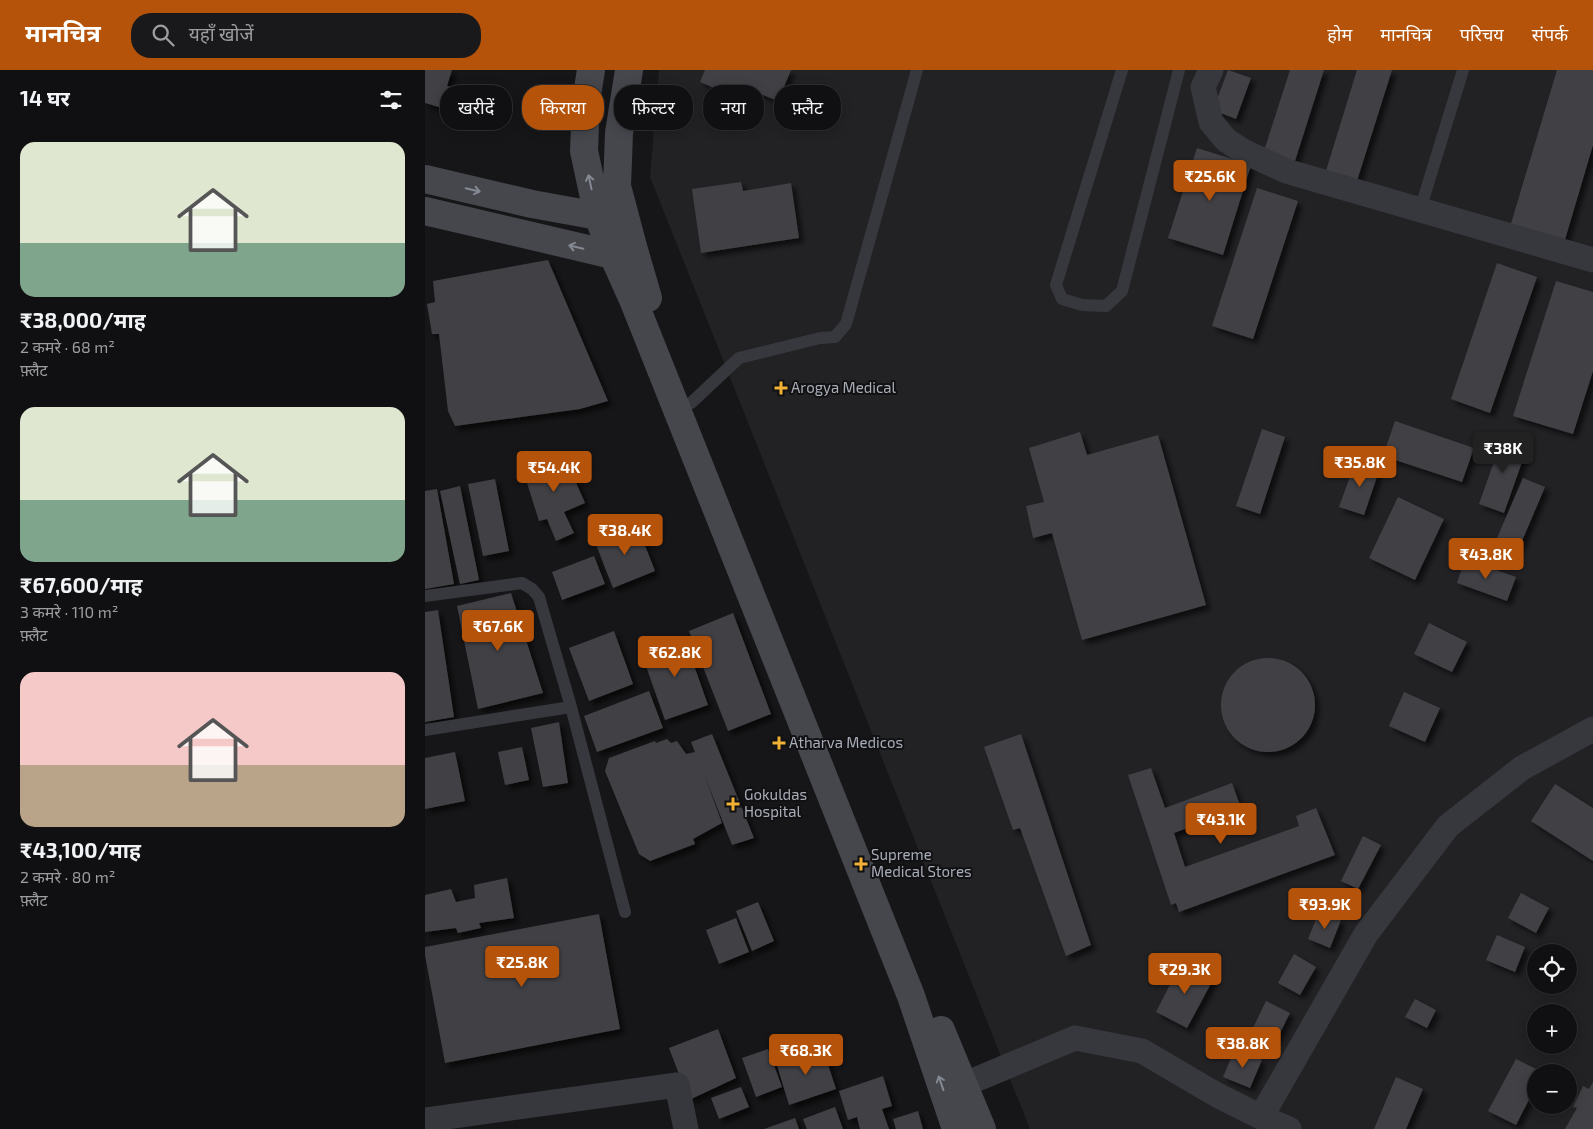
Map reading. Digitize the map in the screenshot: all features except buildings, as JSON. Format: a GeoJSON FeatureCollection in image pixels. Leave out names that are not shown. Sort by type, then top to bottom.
{"type":"FeatureCollection","features":[{"type":"Feature","properties":{"kind":"main road"},"geometry":{"type":"LineString","coordinates":[[591,70],[586,101],[584,151],[598,216],[645,288],[982,1129]]}},
{"type":"Feature","properties":{"kind":"main road"},"geometry":{"type":"LineString","coordinates":[[629,70],[619,133],[617,186],[623,253],[634,302],[907,986],[956,1129]]}},
{"type":"Feature","properties":{"kind":"main road"},"geometry":{"type":"LineString","coordinates":[[425,180],[532,204],[598,216]]}},
{"type":"Feature","properties":{"kind":"main road"},"geometry":{"type":"LineString","coordinates":[[425,211],[623,253]]}},
{"type":"Feature","properties":{"kind":"street"},"geometry":{"type":"LineString","coordinates":[[1211,70],[1203,88],[1211,122],[1226,140],[1234,145],[1287,171],[1593,260]]}},
{"type":"Feature","properties":{"kind":"street"},"geometry":{"type":"LineString","coordinates":[[1261,1117],[1366,934],[1448,826],[1522,768],[1593,729]]}},
{"type":"Feature","properties":{"kind":"street"},"geometry":{"type":"LineString","coordinates":[[963,1085],[1075,1038],[1142,1050],[1217,1095],[1289,1129]]}},
{"type":"Feature","properties":{"kind":"street"},"geometry":{"type":"LineString","coordinates":[[425,1120],[677,1085],[686,1129]]}},
{"type":"Feature","properties":{"kind":"lane"},"geometry":{"type":"LineString","coordinates":[[691,403],[739,358],[820,338],[835,337],[846,324],[917,70]]}},
{"type":"Feature","properties":{"kind":"lane"},"geometry":{"type":"LineString","coordinates":[[1122,70],[1056,285],[1062,299],[1082,306],[1106,306],[1122,291],[1179,70]]}},
{"type":"Feature","properties":{"kind":"lane"},"geometry":{"type":"LineString","coordinates":[[1420,210],[1463,70]]}},
{"type":"Feature","properties":{"kind":"lane"},"geometry":{"type":"LineString","coordinates":[[425,596],[521,583],[532,589],[539,597],[571,707],[625,912]]}},
{"type":"Feature","properties":{"kind":"lane"},"geometry":{"type":"LineString","coordinates":[[425,730],[571,707]]}},
{"type":"Feature","properties":{"kind":"shaded area"},"geometry":{"type":"Polygon","coordinates":[[[659,70],[1593,70],[1593,1129],[1030,1129],[650,177],[654,130],[693,130],[693,85],[658,85],[659,70]]]}},
{"type":"Feature","properties":{"kind":"place","name":"Arogya Medical"},"geometry":{"type":"Point","coordinates":[781,388]}},
{"type":"Feature","properties":{"kind":"place","name":"Atharva Medicos"},"geometry":{"type":"Point","coordinates":[779,743]}},
{"type":"Feature","properties":{"kind":"place","name":"Gokuldas Hospital"},"geometry":{"type":"Point","coordinates":[733,804]}},
{"type":"Feature","properties":{"kind":"place","name":"Supreme Medical Stores"},"geometry":{"type":"Point","coordinates":[861,864]}}]}
